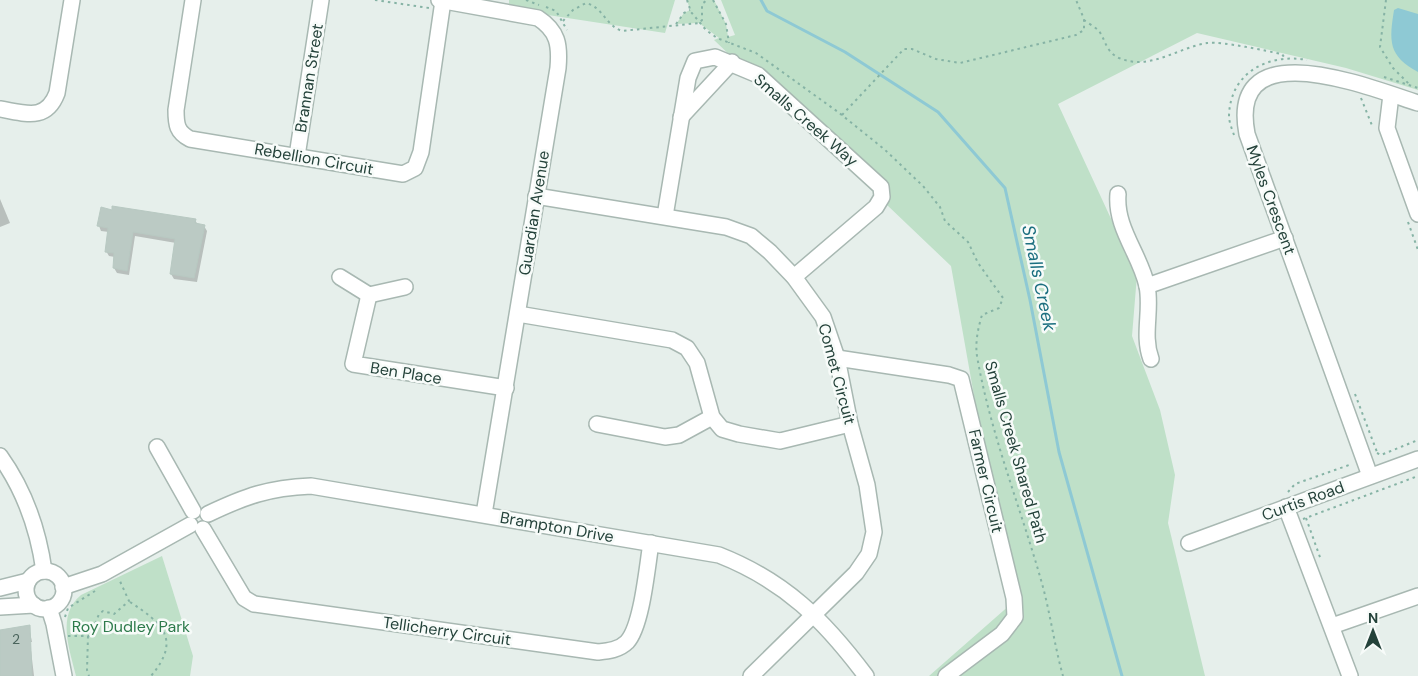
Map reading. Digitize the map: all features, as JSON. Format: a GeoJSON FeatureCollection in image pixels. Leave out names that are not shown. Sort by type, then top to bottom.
{"type":"FeatureCollection","features":[{"type":"Feature","properties":{"kind":"street"},"geometry":{"type":"LineString","coordinates":[[0,109],[35,114],[46,112],[54,104],[72,0]]}},
{"type":"Feature","properties":{"kind":"street","name":"Rebellion Circuit"},"geometry":{"type":"LineString","coordinates":[[193,0],[176,110],[176,125],[180,134],[190,139],[404,174],[415,168],[421,152],[441,4]]}},
{"type":"Feature","properties":{"kind":"street","name":"Brannan Street"},"geometry":{"type":"LineString","coordinates":[[297,156],[321,0]]}},
{"type":"Feature","properties":{"kind":"street"},"geometry":{"type":"LineString","coordinates":[[441,4],[493,4],[538,18],[548,24],[554,32]]}},
{"type":"Feature","properties":{"kind":"street","name":"Guardian Avenue"},"geometry":{"type":"LineString","coordinates":[[484,514],[558,68],[559,42],[554,32]]}},
{"type":"Feature","properties":{"kind":"street","name":"Smalls Creek Way"},"geometry":{"type":"LineString","coordinates":[[666,216],[688,78],[695,61],[715,57],[732,62],[758,75],[881,187],[882,197],[876,207],[794,277]]}},
{"type":"Feature","properties":{"kind":"street"},"geometry":{"type":"LineString","coordinates":[[681,117],[732,62]]}},
{"type":"Feature","properties":{"kind":"street","name":"Myles Crescent"},"geometry":{"type":"LineString","coordinates":[[1370,476],[1247,134],[1245,106],[1253,88],[1268,76],[1289,71],[1334,79],[1390,95],[1411,96]]}},
{"type":"Feature","properties":{"kind":"street"},"geometry":{"type":"LineString","coordinates":[[1390,95],[1386,128],[1418,214]]}},
{"type":"Feature","properties":{"kind":"street"},"geometry":{"type":"LineString","coordinates":[[1118,194],[1117,210],[1146,286],[1147,340],[1151,359]]}},
{"type":"Feature","properties":{"kind":"street","name":"Comet Circuit"},"geometry":{"type":"LineString","coordinates":[[536,196],[726,227],[750,236],[770,252],[794,277],[823,317],[837,358],[850,424],[867,485],[874,532],[869,554],[856,573],[750,676]]}},
{"type":"Feature","properties":{"kind":"street"},"geometry":{"type":"LineString","coordinates":[[1146,286],[1285,238]]}},
{"type":"Feature","properties":{"kind":"street"},"geometry":{"type":"LineString","coordinates":[[340,277],[369,295],[405,287]]}},
{"type":"Feature","properties":{"kind":"street","name":"Ben Place"},"geometry":{"type":"LineString","coordinates":[[369,295],[353,364],[506,388]]}},
{"type":"Feature","properties":{"kind":"street"},"geometry":{"type":"LineString","coordinates":[[518,314],[672,340],[687,348],[697,363],[712,417],[722,429],[780,441],[850,424]]}},
{"type":"Feature","properties":{"kind":"street","name":"Farmer Circuit"},"geometry":{"type":"LineString","coordinates":[[837,358],[949,375],[961,379],[1014,598],[1015,617],[1002,634],[946,676]]}},
{"type":"Feature","properties":{"kind":"street"},"geometry":{"type":"LineString","coordinates":[[597,424],[665,437],[680,435],[712,417]]}},
{"type":"Feature","properties":{"kind":"street","name":"Tellicherry Circuit"},"geometry":{"type":"LineString","coordinates":[[157,448],[244,598],[254,604],[598,652],[616,649],[627,642],[636,628],[651,543]]}},
{"type":"Feature","properties":{"kind":"street"},"geometry":{"type":"LineString","coordinates":[[0,456],[16,478],[28,504],[41,551],[44,571]]}},
{"type":"Feature","properties":{"kind":"street","name":"Curtis Road"},"geometry":{"type":"LineString","coordinates":[[1189,543],[1418,459]]}},
{"type":"Feature","properties":{"kind":"street","name":"Brampton Drive"},"geometry":{"type":"LineString","coordinates":[[63,587],[102,574],[246,496],[278,488],[311,486],[719,554],[740,563],[791,595],[814,614],[837,637],[866,676]]}},
{"type":"Feature","properties":{"kind":"street"},"geometry":{"type":"LineString","coordinates":[[1286,507],[1350,676]]}},
{"type":"Feature","properties":{"kind":"street"},"geometry":{"type":"LineString","coordinates":[[0,588],[28,581],[35,574],[44,571],[54,574],[63,587],[58,603],[45,610],[0,607]]}},
{"type":"Feature","properties":{"kind":"street"},"geometry":{"type":"LineString","coordinates":[[28,581],[26,592],[45,610],[64,676]]}},
{"type":"Feature","properties":{"kind":"street"},"geometry":{"type":"LineString","coordinates":[[1332,626],[1418,596]]}},
{"type":"Feature","properties":{"kind":"path"},"geometry":{"type":"LineString","coordinates":[[375,0],[441,4]]}},
{"type":"Feature","properties":{"kind":"path","name":"Smalls Creek Shared Path"},"geometry":{"type":"LineString","coordinates":[[687,0],[690,10],[706,30],[729,43],[756,53],[842,115],[884,149],[923,186],[940,207],[945,221],[968,242],[978,263],[1002,298],[999,308],[982,315],[978,327],[977,355],[995,429],[1042,582],[1054,644],[1063,676]]}},
{"type":"Feature","properties":{"kind":"path"},"geometry":{"type":"LineString","coordinates":[[554,32],[573,10],[586,2],[595,5],[613,28],[622,31],[658,29],[676,24],[699,23],[702,20],[702,4],[707,0]]}},
{"type":"Feature","properties":{"kind":"path"},"geometry":{"type":"LineString","coordinates":[[713,0],[726,24],[729,43]]}},
{"type":"Feature","properties":{"kind":"path"},"geometry":{"type":"LineString","coordinates":[[842,115],[904,49],[912,49],[936,59],[960,63],[1076,35],[1084,30],[1084,20],[1076,0]]}},
{"type":"Feature","properties":{"kind":"path"},"geometry":{"type":"LineString","coordinates":[[1386,0],[1380,47],[1411,96]]}},
{"type":"Feature","properties":{"kind":"path"},"geometry":{"type":"LineString","coordinates":[[676,24],[684,13],[690,10]]}},
{"type":"Feature","properties":{"kind":"path"},"geometry":{"type":"LineString","coordinates":[[1084,20],[1098,31],[1107,49],[1118,58],[1134,62],[1150,62],[1209,43],[1274,52],[1282,54],[1284,58]]}},
{"type":"Feature","properties":{"kind":"path"},"geometry":{"type":"LineString","coordinates":[[1234,139],[1229,116],[1233,97],[1242,79],[1252,69],[1267,61],[1284,58],[1310,60]]}},
{"type":"Feature","properties":{"kind":"path"},"geometry":{"type":"LineString","coordinates":[[1376,75],[1411,96]]}},
{"type":"Feature","properties":{"kind":"path"},"geometry":{"type":"LineString","coordinates":[[1411,96],[1418,88]]}},
{"type":"Feature","properties":{"kind":"path"},"geometry":{"type":"LineString","coordinates":[[1359,94],[1365,97]]}},
{"type":"Feature","properties":{"kind":"path"},"geometry":{"type":"LineString","coordinates":[[1353,387],[1377,452]]}},
{"type":"Feature","properties":{"kind":"path"},"geometry":{"type":"LineString","coordinates":[[1350,456],[1352,464],[1370,476]]}},
{"type":"Feature","properties":{"kind":"path"},"geometry":{"type":"LineString","coordinates":[[1293,523],[1418,476]]}},
{"type":"Feature","properties":{"kind":"path"},"geometry":{"type":"LineString","coordinates":[[118,578],[129,601],[153,616],[164,631],[167,640],[165,654],[151,676]]}},
{"type":"Feature","properties":{"kind":"path"},"geometry":{"type":"LineString","coordinates":[[45,610],[65,617],[68,608],[101,588]]}},
{"type":"Feature","properties":{"kind":"path"},"geometry":{"type":"LineString","coordinates":[[68,636],[88,636],[98,628],[95,624],[99,614],[103,611],[114,614],[129,601]]}},
{"type":"Feature","properties":{"kind":"path"},"geometry":{"type":"LineString","coordinates":[[88,636],[87,670],[90,676]]}},
{"type":"Feature","properties":{"kind":"green space"},"geometry":{"type":"Polygon","coordinates":[[[509,0],[675,0],[665,33],[509,9],[509,0]]]}},
{"type":"Feature","properties":{"kind":"green space"},"geometry":{"type":"Polygon","coordinates":[[[687,0],[714,0],[726,24],[728,37],[735,35],[721,0],[1418,0],[1418,90],[1346,68],[1197,33],[1058,104],[1137,275],[1132,336],[1160,410],[1175,475],[1168,523],[1205,676],[929,676],[1011,604],[951,266],[714,40],[719,38],[699,23],[676,24],[684,13],[690,10],[687,0]]]}},
{"type":"Feature","properties":{"kind":"green space","name":"Roy Dudley Park"},"geometry":{"type":"Polygon","coordinates":[[[162,556],[193,656],[190,676],[76,676],[67,633],[69,612],[73,603],[81,595],[162,556]]]}},
{"type":"Feature","properties":{"kind":"water"},"geometry":{"type":"Polygon","coordinates":[[[1398,8],[1418,14],[1418,72],[1401,60],[1393,47],[1391,39],[1392,21],[1394,10],[1398,8]]]}},
{"type":"Feature","properties":{"kind":"building"},"geometry":{"type":"Polygon","coordinates":[[[112,206],[196,219],[195,223],[205,225],[194,278],[170,274],[175,239],[133,232],[127,271],[113,268],[114,253],[105,252],[108,228],[97,226],[101,207],[112,210],[112,206]]]}},
{"type":"Feature","properties":{"kind":"building"},"geometry":{"type":"Polygon","coordinates":[[[30,625],[32,676],[0,676],[0,630],[30,625]]]}},
{"type":"Feature","properties":{"kind":"waterway","name":"Smalls Creek"},"geometry":{"type":"LineString","coordinates":[[761,0],[767,11],[845,52],[938,112],[1005,188],[1030,300],[1059,452],[1122,676]]}}]}
